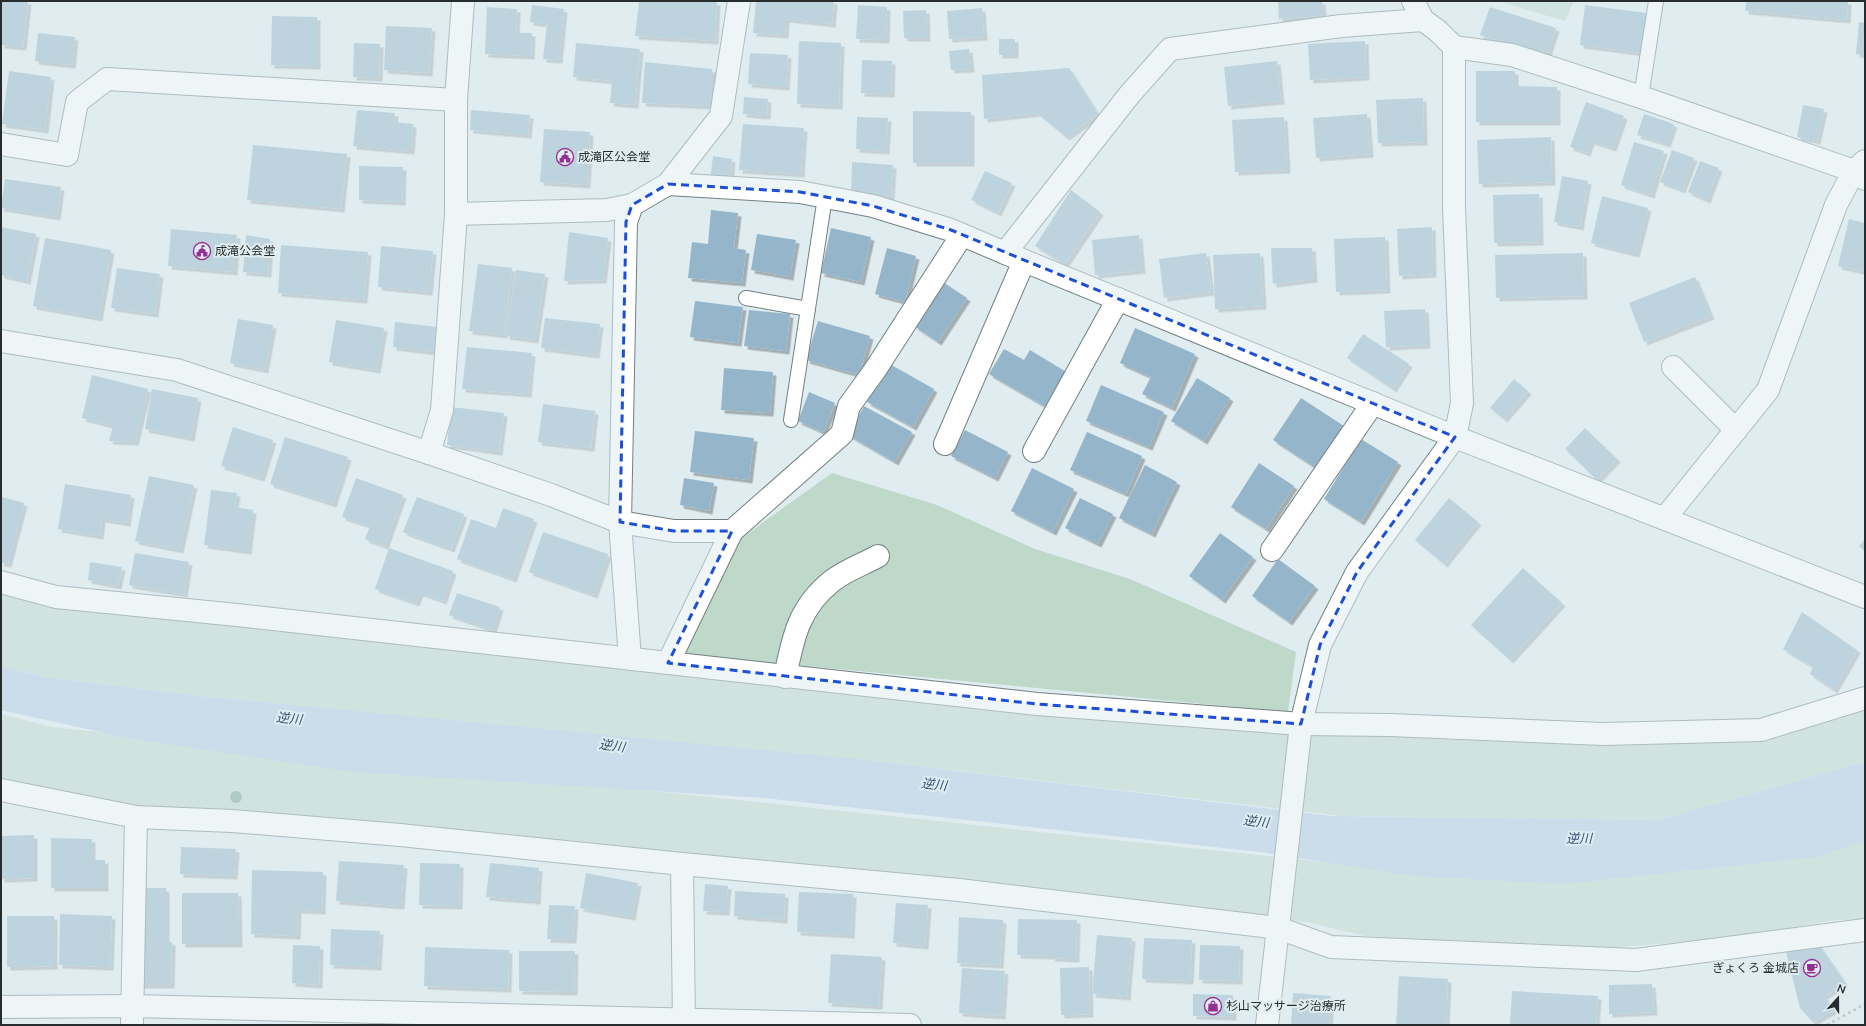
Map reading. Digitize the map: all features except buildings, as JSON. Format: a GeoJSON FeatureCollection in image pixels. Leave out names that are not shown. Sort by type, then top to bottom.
{"type":"FeatureCollection","features":[{"type":"Feature","properties":{"kind":"street"},"geometry":{"type":"LineString","coordinates":[[429,453],[442,410],[456,214],[456,100],[463,1]]}},
{"type":"Feature","properties":{"kind":"street"},"geometry":{"type":"LineString","coordinates":[[456,214],[608,210],[632,204],[668,184],[721,116],[739,1]]}},
{"type":"Feature","properties":{"kind":"street"},"geometry":{"type":"LineString","coordinates":[[1413,1],[1423,20],[1438,31],[1454,47],[1512,56],[1861,170],[1836,205],[1768,390],[1664,518]]}},
{"type":"Feature","properties":{"kind":"street"},"geometry":{"type":"LineString","coordinates":[[945,444],[1015,257],[1130,94],[1170,49],[1341,26],[1423,20]]}},
{"type":"Feature","properties":{"kind":"street"},"geometry":{"type":"LineString","coordinates":[[1267,1025],[1301,724],[1320,645],[1357,572],[1456,437],[1462,403],[1454,208],[1454,47]]}},
{"type":"Feature","properties":{"kind":"street"},"geometry":{"type":"LineString","coordinates":[[1,144],[67,155],[76,102],[107,79],[456,100]]}},
{"type":"Feature","properties":{"kind":"street"},"geometry":{"type":"LineString","coordinates":[[668,184],[800,192],[872,206],[962,235],[1456,437],[1865,597]]}},
{"type":"Feature","properties":{"kind":"street"},"geometry":{"type":"LineString","coordinates":[[630,659],[620,522],[626,222],[632,204]]}},
{"type":"Feature","properties":{"kind":"street"},"geometry":{"type":"LineString","coordinates":[[668,664],[732,531],[842,434],[850,406],[962,235]]}},
{"type":"Feature","properties":{"kind":"street"},"geometry":{"type":"LineString","coordinates":[[1034,451],[1118,299]]}},
{"type":"Feature","properties":{"kind":"street"},"geometry":{"type":"LineString","coordinates":[[1,341],[177,370],[429,453],[551,495],[620,522],[674,531],[732,531]]}},
{"type":"Feature","properties":{"kind":"street"},"geometry":{"type":"LineString","coordinates":[[1673,366],[1736,430]]}},
{"type":"Feature","properties":{"kind":"street"},"geometry":{"type":"LineString","coordinates":[[1272,550],[1373,403]]}},
{"type":"Feature","properties":{"kind":"street"},"geometry":{"type":"LineString","coordinates":[[785,677],[793,638],[809,603],[833,580],[878,556]]}},
{"type":"Feature","properties":{"kind":"street"},"geometry":{"type":"LineString","coordinates":[[1,582],[56,597],[785,677],[1037,704],[1301,724],[1390,725],[1603,734],[1761,730],[1865,698]]}},
{"type":"Feature","properties":{"kind":"street"},"geometry":{"type":"LineString","coordinates":[[1,790],[136,817],[232,821],[400,835],[682,864],[959,890],[1278,928],[1331,947],[1636,960],[1865,930]]}},
{"type":"Feature","properties":{"kind":"street"},"geometry":{"type":"LineString","coordinates":[[132,1015],[136,817]]}},
{"type":"Feature","properties":{"kind":"street"},"geometry":{"type":"LineString","coordinates":[[682,864],[684,1023]]}},
{"type":"Feature","properties":{"kind":"street"},"geometry":{"type":"LineString","coordinates":[[1,1007],[132,1015],[910,1025]]}},
{"type":"Feature","properties":{"kind":"lane"},"geometry":{"type":"LineString","coordinates":[[1641,97],[1656,1]]}},
{"type":"Feature","properties":{"kind":"lane"},"geometry":{"type":"LineString","coordinates":[[791,420],[826,197]]}},
{"type":"Feature","properties":{"kind":"lane"},"geometry":{"type":"LineString","coordinates":[[746,298],[808,309]]}},
{"type":"Feature","properties":{"kind":"path"},"geometry":{"type":"LineString","coordinates":[[1827,1025],[1865,1004]]}},
{"type":"Feature","properties":{"kind":"highlighted area"},"geometry":{"type":"Polygon","coordinates":[[[668,184],[800,192],[873,206],[951,230],[1455,437],[1357,572],[1320,645],[1301,724],[1037,704],[668,663],[732,531],[674,531],[620,522],[626,222],[632,205],[668,184]]]}},
{"type":"Feature","properties":{"kind":"green space"},"geometry":{"type":"Polygon","coordinates":[[[1497,1],[1574,1],[1565,21],[1497,1]]]}},
{"type":"Feature","properties":{"kind":"green space"},"geometry":{"type":"Polygon","coordinates":[[[832,473],[937,505],[1035,549],[1130,579],[1296,652],[1288,712],[681,654],[737,541],[832,473]]]}},
{"type":"Feature","properties":{"kind":"green space"},"geometry":{"type":"Polygon","coordinates":[[[1,583],[1096,709],[1749,730],[1865,696],[1865,762],[1658,820],[1342,816],[950,770],[200,696],[44,677],[1,666],[1,583]]]}},
{"type":"Feature","properties":{"kind":"green space"},"geometry":{"type":"Polygon","coordinates":[[[1,714],[52,727],[1323,862],[1865,833],[1865,919],[1836,920],[1728,938],[1596,949],[1365,936],[1307,922],[456,838],[163,813],[1,782],[1,714]]]}},
{"type":"Feature","properties":{"kind":"water","name":"逆川"},"geometry":{"type":"Polygon","coordinates":[[[1,666],[44,677],[200,696],[856,759],[1331,816],[1658,820],[1865,762],[1865,841],[1815,857],[1563,884],[1413,876],[1261,852],[764,798],[352,772],[128,738],[1,710],[1,666]]]}},
{"type":"Feature","properties":{"kind":"place","name":"成滝区公会堂"},"geometry":{"type":"Point","coordinates":[565,157]}},
{"type":"Feature","properties":{"kind":"place","name":"成滝公会堂"},"geometry":{"type":"Point","coordinates":[202,251]}},
{"type":"Feature","properties":{"kind":"place","name":"ぎょくろ 金城店"},"geometry":{"type":"Point","coordinates":[1812,968]}},
{"type":"Feature","properties":{"kind":"place","name":"杉山マッサージ治療所"},"geometry":{"type":"Point","coordinates":[1213,1006]}}]}
